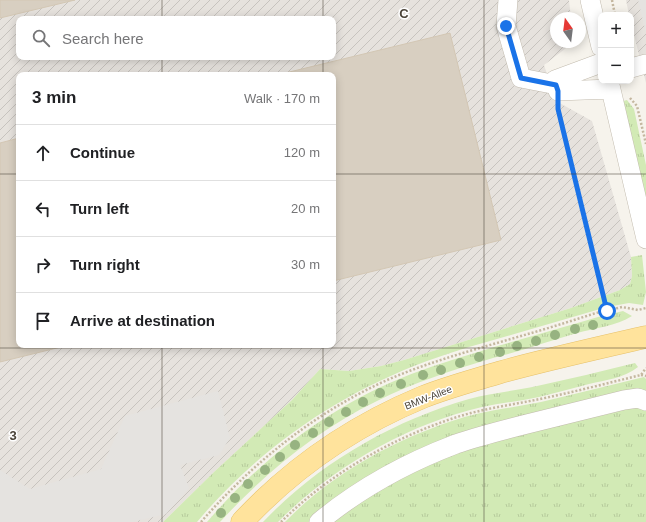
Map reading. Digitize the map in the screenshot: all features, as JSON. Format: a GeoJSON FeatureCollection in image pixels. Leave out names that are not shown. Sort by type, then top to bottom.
{"type":"FeatureCollection","features":[{"type":"Feature","properties":{"kind":"main road","name":"BMW-Allee"},"geometry":{"type":"LineString","coordinates":[[242,522],[260,502],[294,471],[368,423],[424,397],[477,379],[521,367],[646,337]]}},
{"type":"Feature","properties":{"kind":"street"},"geometry":{"type":"LineString","coordinates":[[508,0],[506,26],[521,78],[557,88],[616,88],[646,239]]}},
{"type":"Feature","properties":{"kind":"street"},"geometry":{"type":"LineString","coordinates":[[590,0],[598,34]]}},
{"type":"Feature","properties":{"kind":"street"},"geometry":{"type":"LineString","coordinates":[[557,88],[555,80],[598,64]]}},
{"type":"Feature","properties":{"kind":"street"},"geometry":{"type":"LineString","coordinates":[[634,67],[646,64]]}},
{"type":"Feature","properties":{"kind":"street"},"geometry":{"type":"LineString","coordinates":[[319,522],[334,509],[398,469],[458,444],[491,433],[624,400],[638,398],[646,401]]}},
{"type":"Feature","properties":{"kind":"path"},"geometry":{"type":"LineString","coordinates":[[612,0],[614,12]]}},
{"type":"Feature","properties":{"kind":"path"},"geometry":{"type":"LineString","coordinates":[[557,88],[558,109],[607,311]]}},
{"type":"Feature","properties":{"kind":"path"},"geometry":{"type":"LineString","coordinates":[[616,88],[637,106],[646,144]]}},
{"type":"Feature","properties":{"kind":"path"},"geometry":{"type":"LineString","coordinates":[[641,375],[646,376]]}},
{"type":"Feature","properties":{"kind":"shaded area"},"geometry":{"type":"Polygon","coordinates":[[[0,0],[569,0],[570,12],[550,12],[550,48],[566,48],[544,65],[556,101],[592,121],[631,257],[632,276],[630,284],[620,290],[571,308],[404,360],[381,366],[349,371],[320,369],[292,400],[215,471],[163,522],[0,522],[0,0]]]}},
{"type":"Feature","properties":{"kind":"shaded area"},"geometry":{"type":"Polygon","coordinates":[[[626,0],[646,0],[646,83],[634,35],[634,12],[628,12],[626,0]]]}},
{"type":"Feature","properties":{"kind":"shaded area"},"geometry":{"type":"Polygon","coordinates":[[[638,0],[646,0],[646,33],[638,0]]]}},
{"type":"Feature","properties":{"kind":"shaded area"},"geometry":{"type":"Polygon","coordinates":[[[218,391],[230,438],[219,455],[180,465],[189,488],[166,514],[132,522],[0,522],[0,470],[30,489],[101,469],[125,416],[218,391]]]}},
{"type":"Feature","properties":{"kind":"green space"},"geometry":{"type":"Polygon","coordinates":[[[627,100],[634,109],[646,165],[646,204],[623,101],[627,100]]]}},
{"type":"Feature","properties":{"kind":"green space"},"geometry":{"type":"Polygon","coordinates":[[[642,255],[646,292],[643,305],[629,303],[607,307],[458,350],[394,374],[331,407],[302,426],[246,471],[221,495],[197,522],[163,522],[215,471],[292,400],[320,369],[349,371],[381,366],[571,308],[620,290],[630,284],[632,276],[631,257],[642,255]]]}},
{"type":"Feature","properties":{"kind":"green space"},"geometry":{"type":"Polygon","coordinates":[[[623,311],[632,316],[612,324],[577,333],[449,372],[405,388],[377,401],[333,425],[293,454],[255,486],[220,522],[207,522],[249,478],[295,439],[345,406],[372,392],[411,374],[446,362],[623,311]]]}},
{"type":"Feature","properties":{"kind":"green space"},"geometry":{"type":"Polygon","coordinates":[[[635,363],[638,367],[633,371],[615,378],[539,397],[482,407],[426,425],[399,437],[346,466],[299,502],[278,522],[263,522],[284,501],[332,463],[384,432],[412,419],[469,399],[529,388],[635,363]]]}},
{"type":"Feature","properties":{"kind":"green space"},"geometry":{"type":"Polygon","coordinates":[[[644,377],[646,379],[646,522],[285,522],[322,489],[363,461],[429,429],[474,415],[541,402],[644,377]]]}},
{"type":"Feature","properties":{"kind":"building"},"geometry":{"type":"Polygon","coordinates":[[[0,0],[75,0],[0,18],[0,0]]]}},
{"type":"Feature","properties":{"kind":"building"},"geometry":{"type":"Polygon","coordinates":[[[450,33],[501,240],[336,280],[336,72],[289,72],[450,33]]]}},
{"type":"Feature","properties":{"kind":"building"},"geometry":{"type":"Polygon","coordinates":[[[16,139],[16,348],[57,348],[0,362],[0,143],[16,139]]]}},
{"type":"Feature","properties":{"kind":"route"},"geometry":{"type":"LineString","coordinates":[[506,26],[521,78],[556,85],[558,91],[558,109],[607,311]]}}]}
